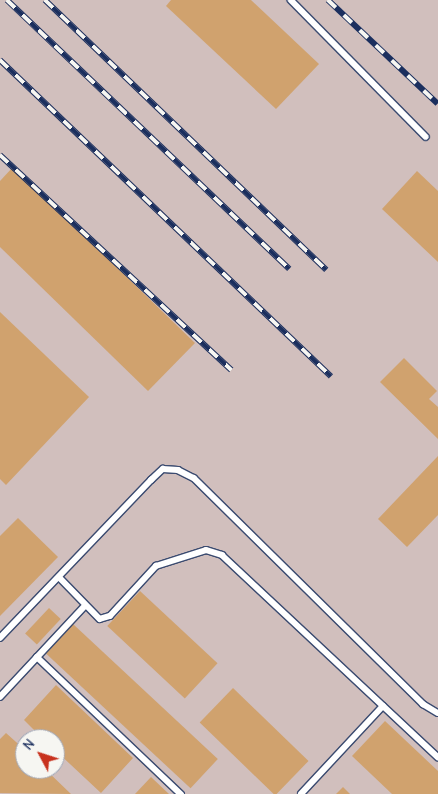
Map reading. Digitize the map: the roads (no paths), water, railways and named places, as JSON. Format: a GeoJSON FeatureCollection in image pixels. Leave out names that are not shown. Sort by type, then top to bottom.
{"type":"FeatureCollection","features":[{"type":"Feature","properties":{"kind":"lane"},"geometry":{"type":"LineString","coordinates":[[291,0],[426,137]]}},
{"type":"Feature","properties":{"kind":"lane"},"geometry":{"type":"LineString","coordinates":[[0,638],[60,578],[151,480],[163,469],[178,470],[194,478],[438,718]]}},
{"type":"Feature","properties":{"kind":"lane"},"geometry":{"type":"LineString","coordinates":[[60,578],[85,606],[100,619],[110,616],[156,566],[206,550],[222,554],[438,757]]}},
{"type":"Feature","properties":{"kind":"lane"},"geometry":{"type":"LineString","coordinates":[[0,697],[85,606]]}},
{"type":"Feature","properties":{"kind":"lane"},"geometry":{"type":"LineString","coordinates":[[37,657],[181,794]]}},
{"type":"Feature","properties":{"kind":"lane"},"geometry":{"type":"LineString","coordinates":[[301,794],[383,706]]}},
{"type":"Feature","properties":{"kind":"lane"},"geometry":{"type":"LineString","coordinates":[[430,711],[438,713]]}},
{"type":"Feature","properties":{"kind":"railway"},"geometry":{"type":"LineString","coordinates":[[7,0],[289,269]]}},
{"type":"Feature","properties":{"kind":"railway"},"geometry":{"type":"LineString","coordinates":[[45,0],[327,270]]}},
{"type":"Feature","properties":{"kind":"railway"},"geometry":{"type":"LineString","coordinates":[[328,0],[438,104]]}},
{"type":"Feature","properties":{"kind":"railway"},"geometry":{"type":"LineString","coordinates":[[0,60],[331,376]]}},
{"type":"Feature","properties":{"kind":"railway"},"geometry":{"type":"LineString","coordinates":[[0,155],[231,370]]}}]}
